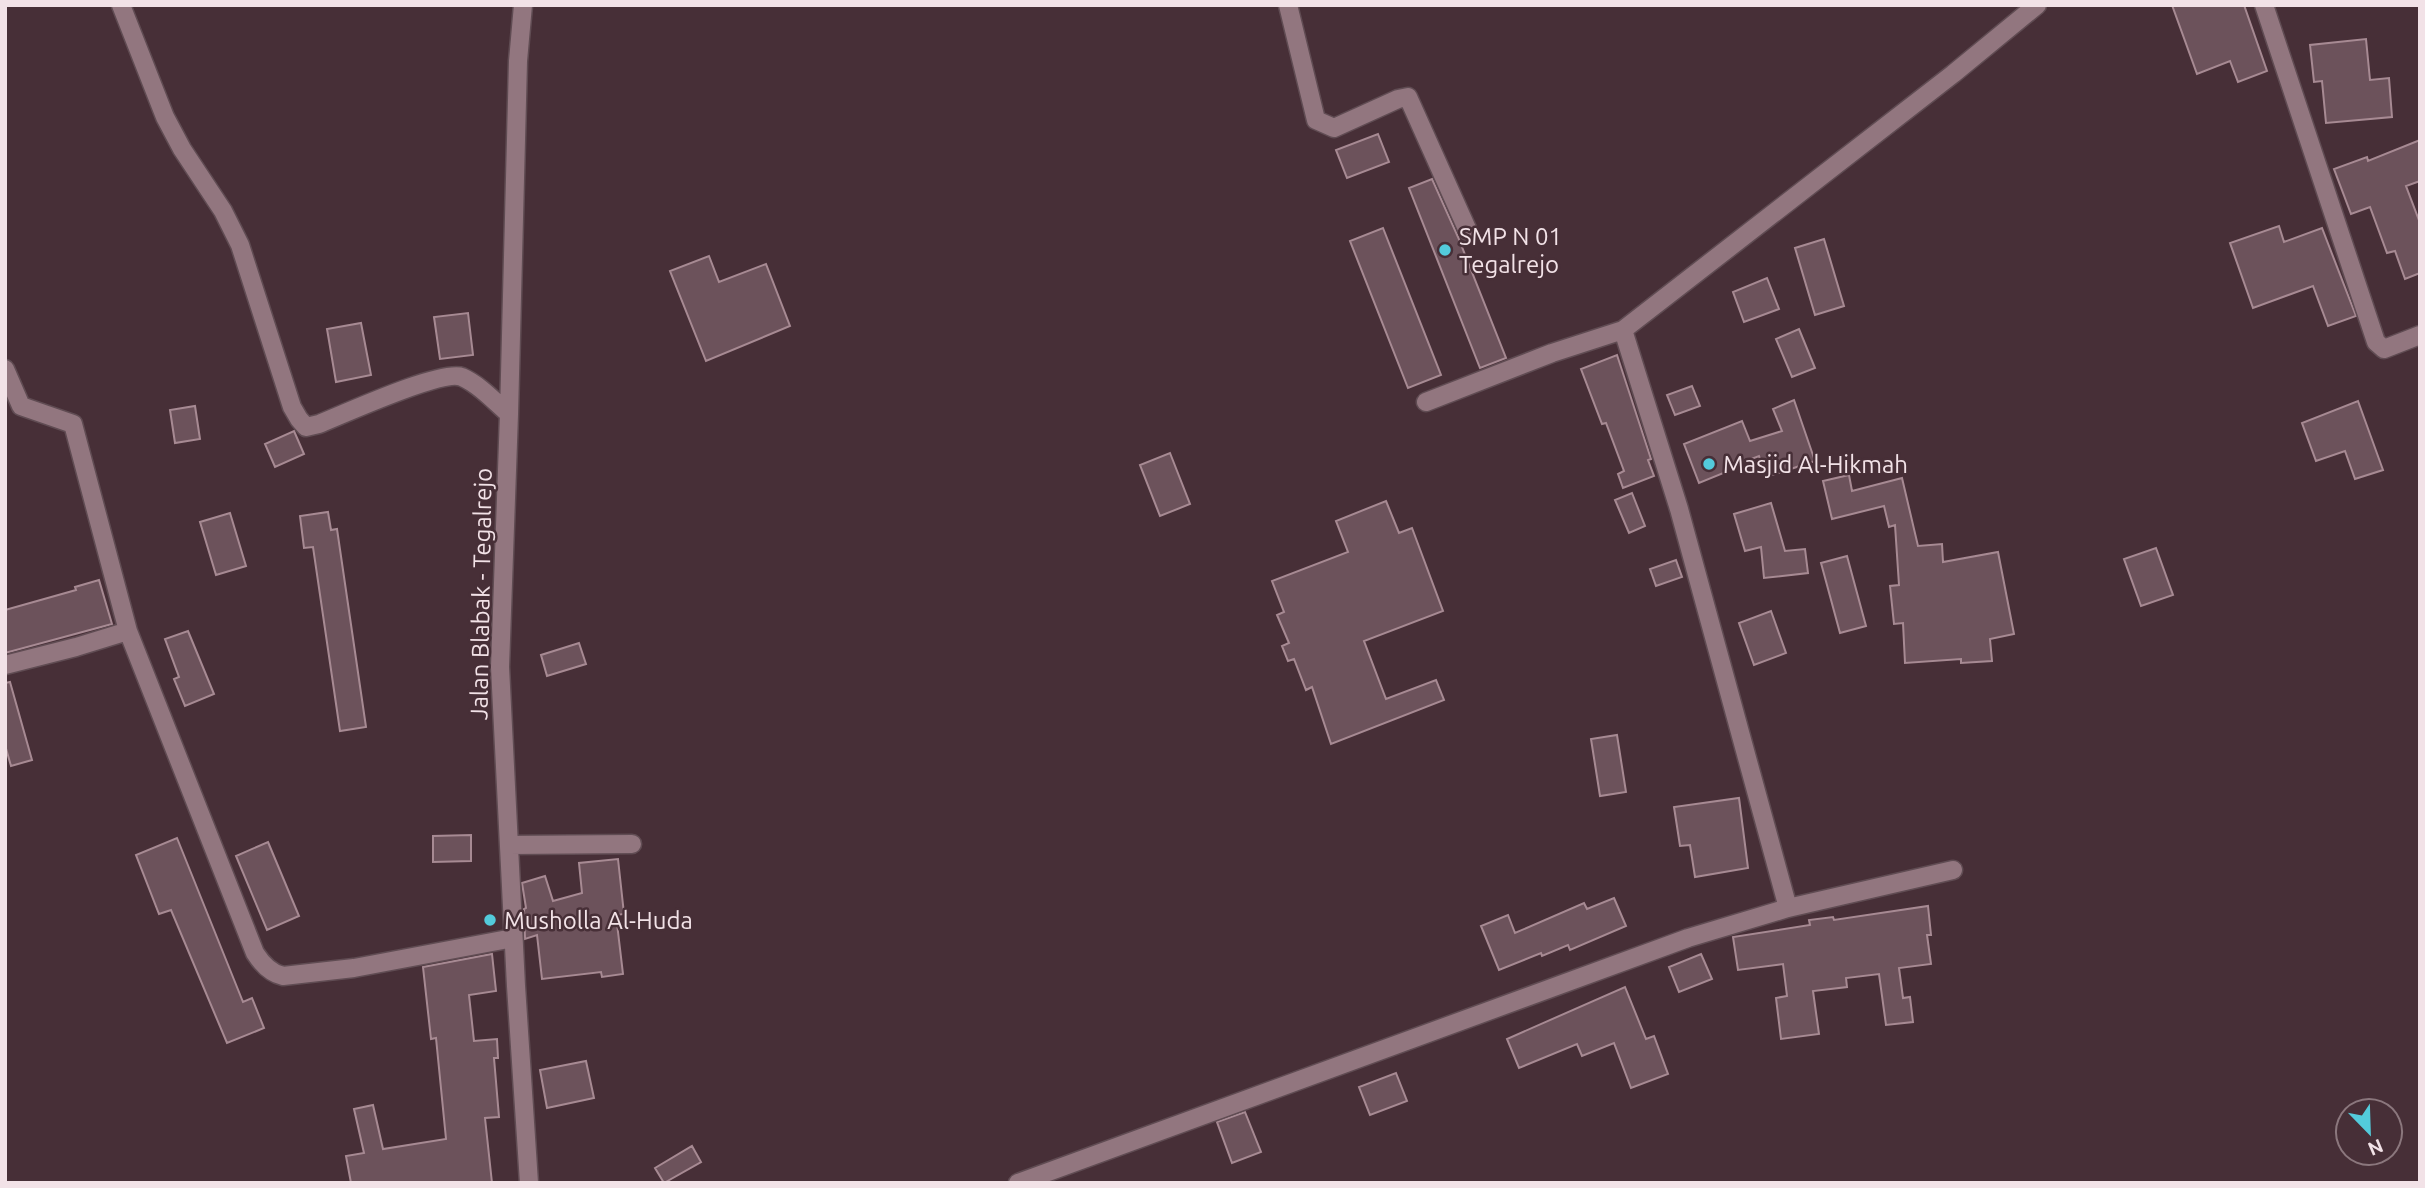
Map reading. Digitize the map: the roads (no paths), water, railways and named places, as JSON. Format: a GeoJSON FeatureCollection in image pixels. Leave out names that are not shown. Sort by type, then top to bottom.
{"type":"FeatureCollection","features":[{"type":"Feature","properties":{"kind":"street"},"geometry":{"type":"LineString","coordinates":[[121,5],[165,117],[182,149],[223,211],[240,245],[292,407],[306,427],[438,378],[460,376],[476,385],[509,414]]}},
{"type":"Feature","properties":{"kind":"street","name":"Jalan Blabak - Tegalrejo"},"geometry":{"type":"LineString","coordinates":[[523,5],[500,667],[513,938],[529,1183]]}},
{"type":"Feature","properties":{"kind":"street"},"geometry":{"type":"LineString","coordinates":[[1288,5],[1316,120],[1334,128],[1408,97],[1468,231]]}},
{"type":"Feature","properties":{"kind":"street"},"geometry":{"type":"LineString","coordinates":[[1426,402],[1552,353],[1623,330],[1953,74],[2037,5]]}},
{"type":"Feature","properties":{"kind":"street"},"geometry":{"type":"LineString","coordinates":[[2264,5],[2376,342],[2384,349],[2420,335]]}},
{"type":"Feature","properties":{"kind":"street"},"geometry":{"type":"LineString","coordinates":[[1623,330],[1679,509],[1788,908]]}},
{"type":"Feature","properties":{"kind":"street"},"geometry":{"type":"LineString","coordinates":[[5,369],[20,406],[73,424],[128,631],[255,953],[269,969],[283,976],[354,968],[513,938]]}},
{"type":"Feature","properties":{"kind":"street"},"geometry":{"type":"LineString","coordinates":[[5,665],[128,631]]}},
{"type":"Feature","properties":{"kind":"street"},"geometry":{"type":"LineString","coordinates":[[509,845],[632,844]]}},
{"type":"Feature","properties":{"kind":"street"},"geometry":{"type":"LineString","coordinates":[[1018,1183],[1688,938],[1788,908],[1954,870]]}},
{"type":"Feature","properties":{"kind":"place","name":"SMP N 01 Tegalrejo"},"geometry":{"type":"Point","coordinates":[1445,250]}},
{"type":"Feature","properties":{"kind":"place","name":"Masjid Al-Hikmah"},"geometry":{"type":"Point","coordinates":[1709,464]}},
{"type":"Feature","properties":{"kind":"place","name":"Musholla Al-Huda"},"geometry":{"type":"Point","coordinates":[490,920]}}]}
